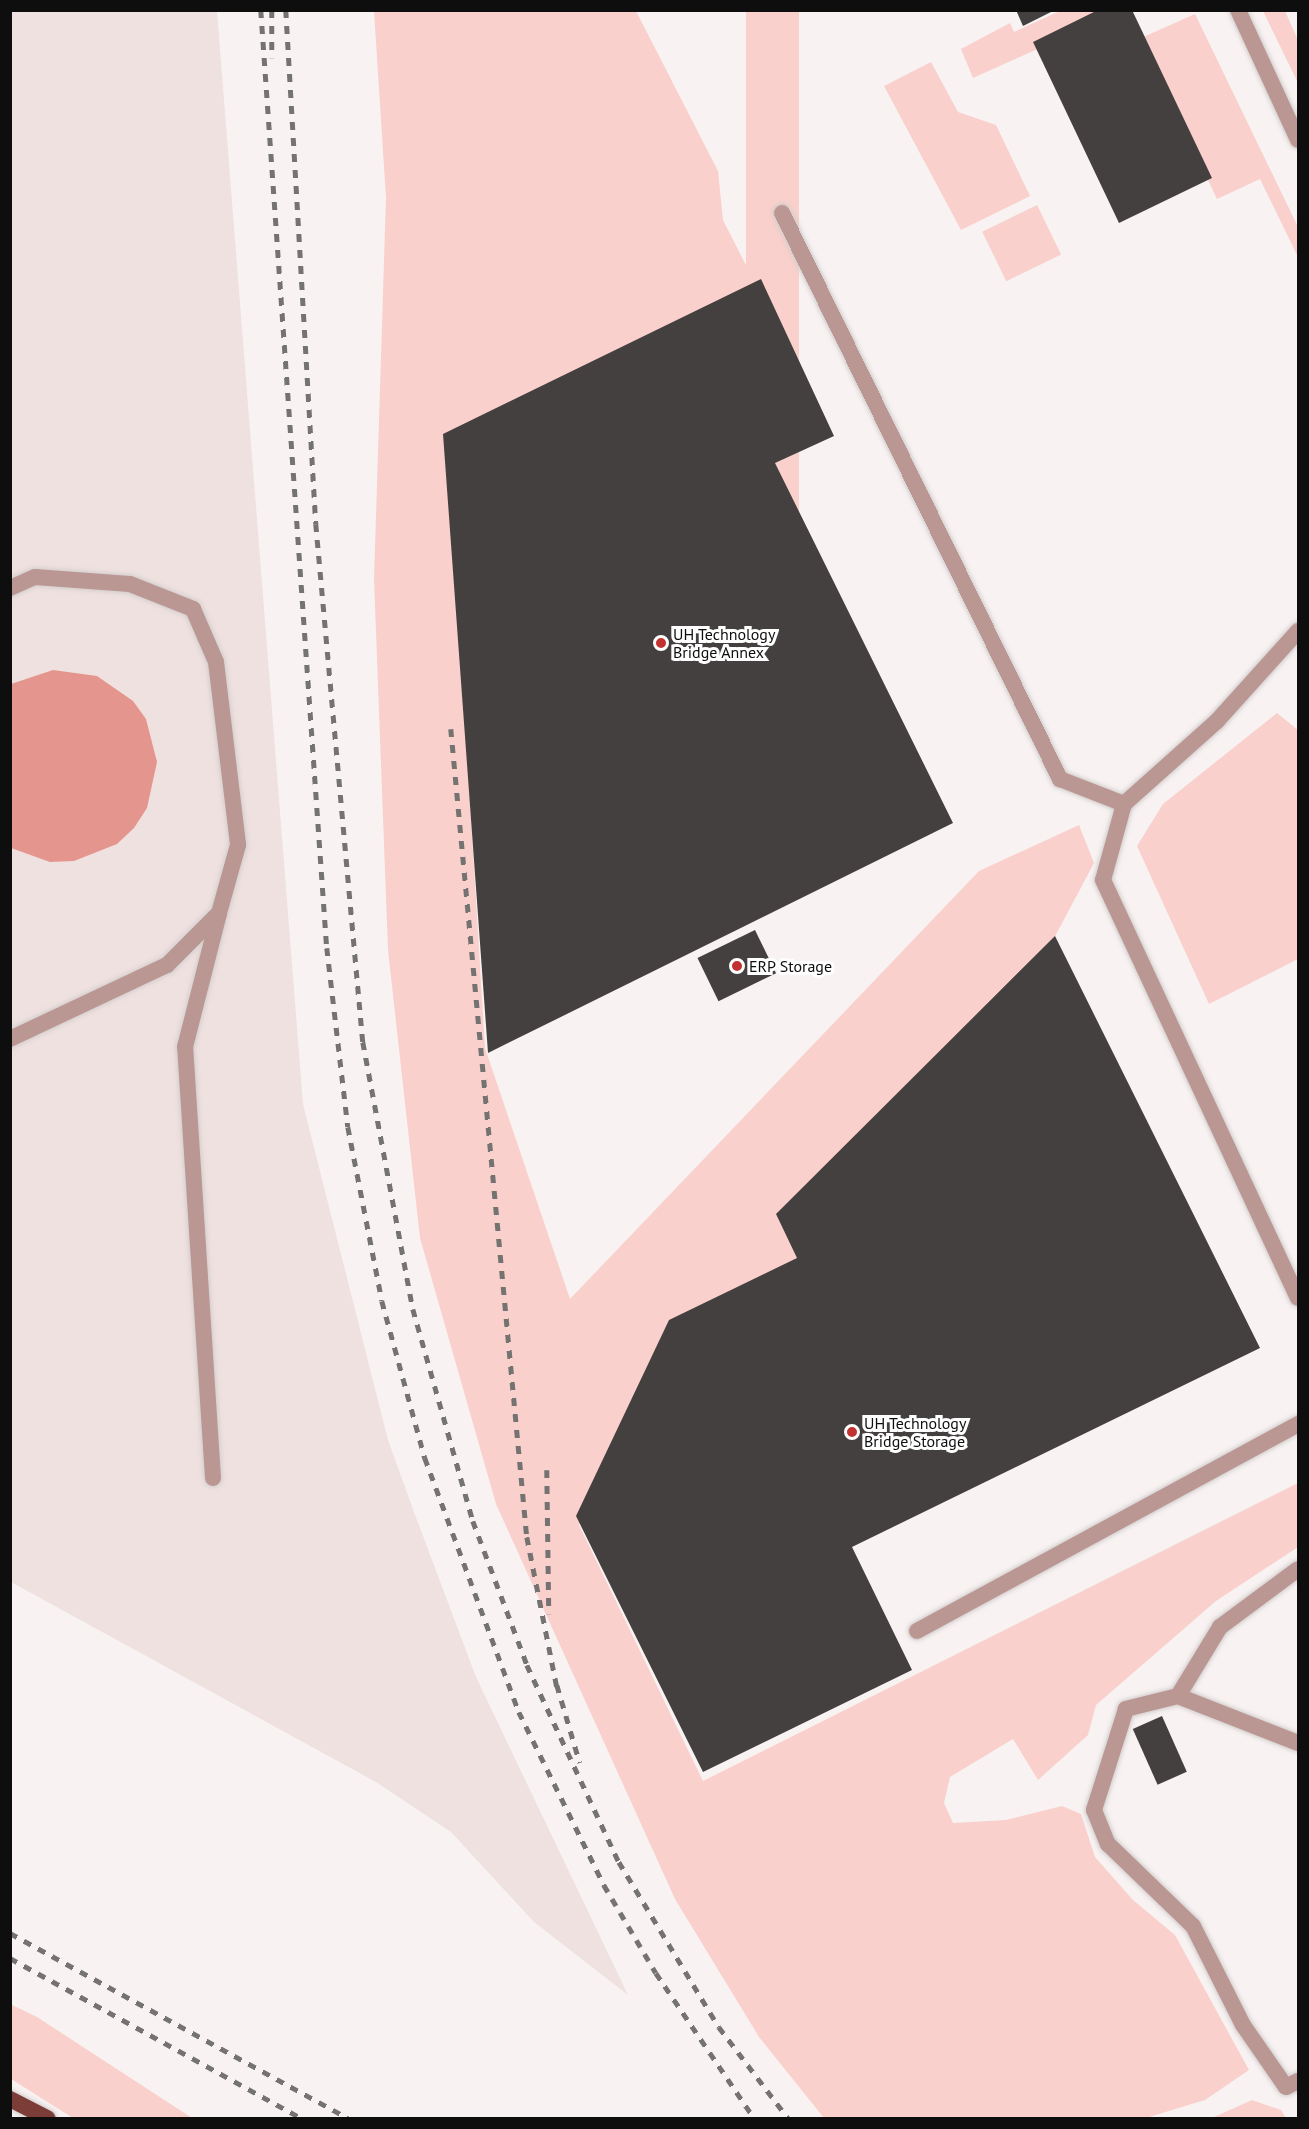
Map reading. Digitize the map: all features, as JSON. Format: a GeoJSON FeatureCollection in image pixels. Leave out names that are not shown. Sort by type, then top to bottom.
{"type":"FeatureCollection","features":[{"type":"Feature","properties":{"kind":"highway"},"geometry":{"type":"LineString","coordinates":[[10,2099],[46,2118]]}},
{"type":"Feature","properties":{"kind":"street"},"geometry":{"type":"LineString","coordinates":[[1238,10],[1299,140]]}},
{"type":"Feature","properties":{"kind":"street"},"geometry":{"type":"LineString","coordinates":[[782,213],[1060,779],[1124,804]]}},
{"type":"Feature","properties":{"kind":"street"},"geometry":{"type":"LineString","coordinates":[[10,588],[35,577],[130,584],[193,609],[216,662],[238,845],[185,1047],[213,1478]]}},
{"type":"Feature","properties":{"kind":"street"},"geometry":{"type":"LineString","coordinates":[[1299,632],[1217,721],[1124,804],[1103,880],[1299,1298]]}},
{"type":"Feature","properties":{"kind":"street"},"geometry":{"type":"LineString","coordinates":[[10,1039],[167,965],[219,914]]}},
{"type":"Feature","properties":{"kind":"street"},"geometry":{"type":"LineString","coordinates":[[917,1631],[1299,1424]]}},
{"type":"Feature","properties":{"kind":"street"},"geometry":{"type":"LineString","coordinates":[[1178,1696],[1220,1627],[1299,1569]]}},
{"type":"Feature","properties":{"kind":"street"},"geometry":{"type":"LineString","coordinates":[[1299,1743],[1178,1696],[1126,1709],[1095,1810],[1108,1844],[1193,1926],[1242,2025],[1286,2087],[1299,2081]]}},
{"type":"Feature","properties":{"kind":"shaded area"},"geometry":{"type":"Polygon","coordinates":[[[10,11],[217,11],[303,1104],[388,1440],[414,1512],[476,1677],[628,1995],[534,1922],[451,1832],[376,1782],[11,1582],[10,11]]]}},
{"type":"Feature","properties":{"kind":"shaded area"},"geometry":{"type":"Polygon","coordinates":[[[374,11],[636,11],[718,171],[723,220],[756,285],[448,437],[485,1048],[570,1299],[979,871],[1079,825],[1094,863],[1051,944],[805,1259],[668,1323],[579,1525],[703,1781],[1298,1483],[1298,1547],[1216,1601],[1096,1705],[1088,1735],[1038,1780],[1013,1739],[950,1777],[944,1803],[953,1823],[1006,1820],[1062,1806],[1081,1814],[1095,1857],[1133,1900],[1175,1935],[1249,2070],[1205,2100],[1146,2118],[824,2118],[759,2037],[675,1899],[496,1504],[420,1238],[388,950],[374,579],[386,198],[374,11]]]}},
{"type":"Feature","properties":{"kind":"shaded area"},"geometry":{"type":"Polygon","coordinates":[[[746,11],[799,11],[799,835],[746,835],[746,11]]]}},
{"type":"Feature","properties":{"kind":"shaded area"},"geometry":{"type":"Polygon","coordinates":[[[1060,11],[1122,11],[973,78],[961,49],[1010,23],[1014,32],[1060,11]]]}},
{"type":"Feature","properties":{"kind":"shaded area"},"geometry":{"type":"Polygon","coordinates":[[[1263,11],[1285,11],[1298,40],[1298,83],[1263,11]]]}},
{"type":"Feature","properties":{"kind":"shaded area"},"geometry":{"type":"Polygon","coordinates":[[[1195,14],[1298,227],[1298,257],[1260,179],[1217,199],[1141,38],[1195,14]]]}},
{"type":"Feature","properties":{"kind":"shaded area"},"geometry":{"type":"Polygon","coordinates":[[[931,62],[958,112],[996,125],[1030,196],[961,230],[884,86],[931,62]]]}},
{"type":"Feature","properties":{"kind":"shaded area"},"geometry":{"type":"Polygon","coordinates":[[[1037,205],[1061,254],[1006,281],[982,232],[1037,205]]]}},
{"type":"Feature","properties":{"kind":"shaded area"},"geometry":{"type":"Polygon","coordinates":[[[53,670],[97,676],[133,701],[146,719],[157,762],[147,808],[134,828],[117,844],[74,861],[50,862],[11,848],[11,684],[53,670]]]}},
{"type":"Feature","properties":{"kind":"shaded area"},"geometry":{"type":"Polygon","coordinates":[[[1277,713],[1298,730],[1298,959],[1209,1004],[1137,846],[1163,804],[1277,713]]]}},
{"type":"Feature","properties":{"kind":"shaded area"},"geometry":{"type":"Polygon","coordinates":[[[10,2004],[37,2017],[192,2118],[73,2118],[11,2079],[10,2004]]]}},
{"type":"Feature","properties":{"kind":"shaded area"},"geometry":{"type":"Polygon","coordinates":[[[1252,2100],[1281,2110],[1286,2118],[1212,2118],[1252,2100]]]}},
{"type":"Feature","properties":{"kind":"building"},"geometry":{"type":"Polygon","coordinates":[[[1016,10],[1055,10],[1023,26],[1016,10]]]}},
{"type":"Feature","properties":{"kind":"building"},"geometry":{"type":"Polygon","coordinates":[[[1098,10],[1132,10],[1212,178],[1119,223],[1033,42],[1098,10]]]}},
{"type":"Feature","properties":{"kind":"building","name":"UH Technology Bridge Annex"},"geometry":{"type":"Polygon","coordinates":[[[761,279],[834,436],[775,463],[953,823],[488,1053],[443,434],[761,279]]]}},
{"type":"Feature","properties":{"kind":"building","name":"ERP Storage"},"geometry":{"type":"Polygon","coordinates":[[[755,930],[776,973],[719,1001],[697,958],[755,930]]]}},
{"type":"Feature","properties":{"kind":"building","name":"UH Technology Bridge Storage"},"geometry":{"type":"Polygon","coordinates":[[[1055,936],[1260,1348],[852,1547],[912,1670],[703,1772],[576,1516],[669,1320],[797,1258],[776,1214],[1055,936]]]}},
{"type":"Feature","properties":{"kind":"building"},"geometry":{"type":"Polygon","coordinates":[[[1162,1716],[1187,1772],[1158,1785],[1133,1729],[1162,1716]]]}},
{"type":"Feature","properties":{"kind":"railway"},"geometry":{"type":"LineString","coordinates":[[261,10],[327,948],[348,1127],[382,1301],[425,1458],[519,1712],[604,1885],[656,1973],[754,2118]]}},
{"type":"Feature","properties":{"kind":"railway"},"geometry":{"type":"LineString","coordinates":[[272,10],[272,58]]}},
{"type":"Feature","properties":{"kind":"railway"},"geometry":{"type":"LineString","coordinates":[[286,10],[316,524],[363,1042],[413,1309],[473,1521],[527,1665],[619,1862],[719,2027],[788,2118]]}},
{"type":"Feature","properties":{"kind":"railway"},"geometry":{"type":"LineString","coordinates":[[451,729],[527,1537],[558,1692]]}},
{"type":"Feature","properties":{"kind":"railway"},"geometry":{"type":"LineString","coordinates":[[547,1470],[549,1614]]}},
{"type":"Feature","properties":{"kind":"railway"},"geometry":{"type":"LineString","coordinates":[[557,1685],[580,1763]]}},
{"type":"Feature","properties":{"kind":"railway"},"geometry":{"type":"LineString","coordinates":[[10,1933],[348,2118]]}},
{"type":"Feature","properties":{"kind":"railway"},"geometry":{"type":"LineString","coordinates":[[10,1958],[301,2118]]}},
{"type":"Feature","properties":{"kind":"place","name":"UH Technology Bridge Annex"},"geometry":{"type":"Point","coordinates":[661,643]}},
{"type":"Feature","properties":{"kind":"place","name":"ERP Storage"},"geometry":{"type":"Point","coordinates":[737,966]}},
{"type":"Feature","properties":{"kind":"place","name":"UH Technology Bridge Storage"},"geometry":{"type":"Point","coordinates":[852,1432]}}]}
